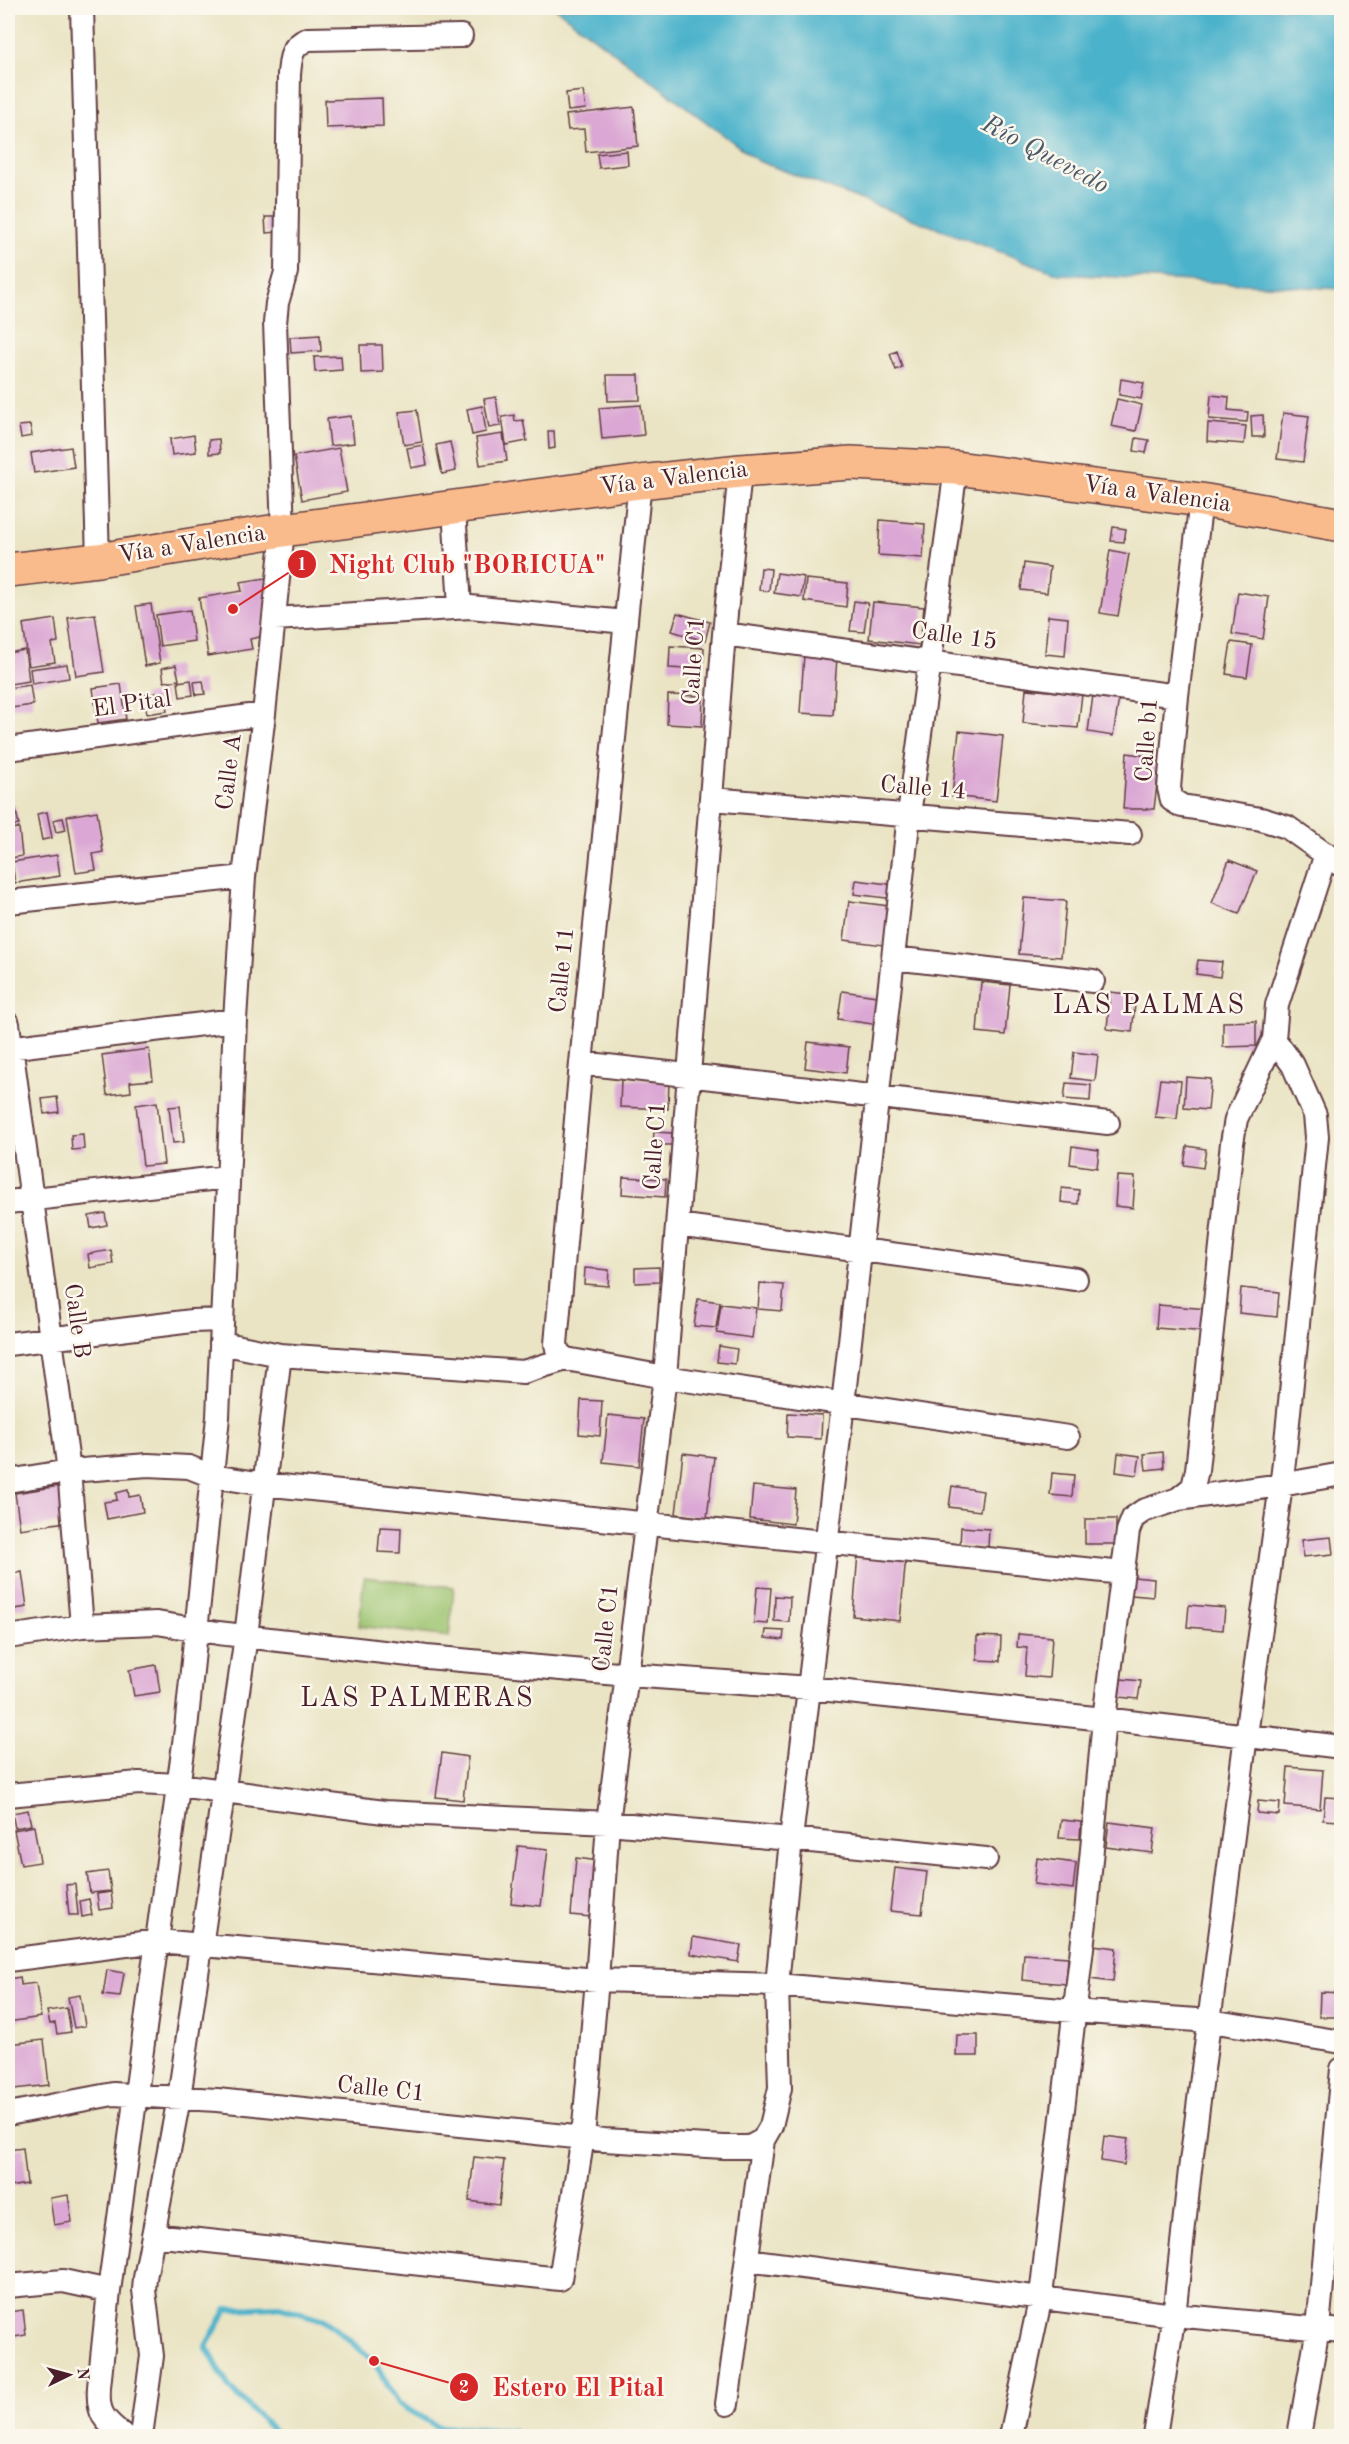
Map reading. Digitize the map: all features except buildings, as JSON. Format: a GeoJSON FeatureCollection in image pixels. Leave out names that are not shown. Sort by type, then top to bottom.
{"type":"FeatureCollection","features":[{"type":"Feature","properties":{"kind":"highway","name":"Vía a Valencia"},"geometry":{"type":"LineString","coordinates":[[8,570],[98,560],[283,530],[640,482],[740,471],[851,463],[956,468],[1200,500],[1341,525]]}},
{"type":"Feature","properties":{"kind":"street"},"geometry":{"type":"LineString","coordinates":[[82,8],[98,560]]}},
{"type":"Feature","properties":{"kind":"street","name":"Calle A"},"geometry":{"type":"LineString","coordinates":[[123,2436],[103,2420],[98,2402],[109,2291],[178,1785],[218,1417],[227,1177],[244,877],[283,530],[275,323],[277,303],[286,272],[289,74],[292,54],[297,44],[308,39],[461,36]]}},
{"type":"Feature","properties":{"kind":"street"},"geometry":{"type":"LineString","coordinates":[[727,2404],[747,2260],[756,2144],[771,2126],[780,2088],[777,1985],[791,1839],[861,1248],[909,815],[956,468]]}},
{"type":"Feature","properties":{"kind":"street","name":"Calle C1"},"geometry":{"type":"LineString","coordinates":[[153,2235],[560,2279],[583,2138],[608,1823],[629,1676],[666,1377],[724,634],[740,471]]}},
{"type":"Feature","properties":{"kind":"street","name":"Calle 11"},"geometry":{"type":"LineString","coordinates":[[566,1359],[558,1353],[556,1344],[581,1063],[640,482]]}},
{"type":"Feature","properties":{"kind":"street","name":"Calle b1"},"geometry":{"type":"LineString","coordinates":[[1200,500],[1177,696],[1169,788],[1172,800],[1182,806],[1261,819],[1287,827],[1334,860]]}},
{"type":"Feature","properties":{"kind":"street"},"geometry":{"type":"LineString","coordinates":[[454,508],[460,607]]}},
{"type":"Feature","properties":{"kind":"street"},"geometry":{"type":"LineString","coordinates":[[274,619],[460,607],[626,622]]}},
{"type":"Feature","properties":{"kind":"street","name":"Calle 15"},"geometry":{"type":"LineString","coordinates":[[724,634],[1177,696]]}},
{"type":"Feature","properties":{"kind":"street","name":"El Pital"},"geometry":{"type":"LineString","coordinates":[[8,749],[264,714]]}},
{"type":"Feature","properties":{"kind":"street","name":"Calle 14"},"geometry":{"type":"LineString","coordinates":[[712,799],[1130,834]]}},
{"type":"Feature","properties":{"kind":"street"},"geometry":{"type":"LineString","coordinates":[[1178,1499],[1193,1487],[1197,1470],[1236,1119],[1274,1039],[1277,1005],[1334,860]]}},
{"type":"Feature","properties":{"kind":"street"},"geometry":{"type":"LineString","coordinates":[[8,902],[244,877]]}},
{"type":"Feature","properties":{"kind":"street"},"geometry":{"type":"LineString","coordinates":[[893,958],[1093,981]]}},
{"type":"Feature","properties":{"kind":"street"},"geometry":{"type":"LineString","coordinates":[[9,1047],[235,1020]]}},
{"type":"Feature","properties":{"kind":"street","name":"Calle B"},"geometry":{"type":"LineString","coordinates":[[8,1024],[9,1047],[52,1338],[69,1472],[82,1626]]}},
{"type":"Feature","properties":{"kind":"street"},"geometry":{"type":"LineString","coordinates":[[1155,2436],[1174,2315],[1246,1735],[1281,1485],[1317,1137],[1315,1115],[1293,1065],[1274,1039]]}},
{"type":"Feature","properties":{"kind":"street"},"geometry":{"type":"LineString","coordinates":[[581,1063],[1108,1123]]}},
{"type":"Feature","properties":{"kind":"street"},"geometry":{"type":"LineString","coordinates":[[8,1202],[227,1177]]}},
{"type":"Feature","properties":{"kind":"street"},"geometry":{"type":"LineString","coordinates":[[677,1225],[861,1248],[1076,1279]]}},
{"type":"Feature","properties":{"kind":"street"},"geometry":{"type":"LineString","coordinates":[[8,1344],[222,1320]]}},
{"type":"Feature","properties":{"kind":"street"},"geometry":{"type":"LineString","coordinates":[[221,1343],[280,1354],[523,1372],[566,1359],[666,1377],[1068,1437]]}},
{"type":"Feature","properties":{"kind":"street"},"geometry":{"type":"LineString","coordinates":[[141,2436],[152,2356],[144,2290],[179,2098],[246,1636],[280,1354]]}},
{"type":"Feature","properties":{"kind":"street"},"geometry":{"type":"LineString","coordinates":[[8,1481],[69,1472],[148,1465],[189,1467],[212,1476],[263,1484],[1123,1573]]}},
{"type":"Feature","properties":{"kind":"street"},"geometry":{"type":"LineString","coordinates":[[1011,2436],[1041,2296],[1086,1914],[1104,1719],[1128,1531],[1133,1518],[1143,1511],[1178,1499],[1341,1474]]}},
{"type":"Feature","properties":{"kind":"street"},"geometry":{"type":"LineString","coordinates":[[8,1637],[82,1626],[157,1623],[427,1657],[629,1676],[810,1688],[1341,1747]]}},
{"type":"Feature","properties":{"kind":"street"},"geometry":{"type":"LineString","coordinates":[[8,1795],[139,1784],[178,1785],[384,1812],[608,1823],[986,1859]]}},
{"type":"Feature","properties":{"kind":"street"},"geometry":{"type":"LineString","coordinates":[[8,1960],[158,1941],[597,1980],[777,1985],[1210,2021],[1341,2042]]}},
{"type":"Feature","properties":{"kind":"street"},"geometry":{"type":"LineString","coordinates":[[1299,2436],[1318,2328],[1341,2069]]}},
{"type":"Feature","properties":{"kind":"street","name":"Calle C1"},"geometry":{"type":"LineString","coordinates":[[8,2114],[113,2094],[217,2100],[583,2138],[756,2144]]}},
{"type":"Feature","properties":{"kind":"street"},"geometry":{"type":"LineString","coordinates":[[747,2260],[1041,2296],[1174,2315],[1341,2331]]}},
{"type":"Feature","properties":{"kind":"street"},"geometry":{"type":"LineString","coordinates":[[8,2286],[63,2281],[109,2291]]}},
{"type":"Feature","properties":{"kind":"green space"},"geometry":{"type":"Polygon","coordinates":[[[364,1577],[454,1587],[449,1637],[359,1626],[364,1577]]]}},
{"type":"Feature","properties":{"kind":"water","name":"Río Quevedo"},"geometry":{"type":"Polygon","coordinates":[[[555,8],[1341,8],[1341,289],[1059,274],[758,161],[555,8]]]}},
{"type":"Feature","properties":{"kind":"waterway"},"geometry":{"type":"LineString","coordinates":[[279,2436],[228,2386],[206,2346],[227,2309],[279,2307],[325,2320],[374,2361],[398,2403],[438,2427],[514,2431],[517,2436]]}},
{"type":"Feature","properties":{"kind":"place","name":"Night Club \"BORICUA\""},"geometry":{"type":"Point","coordinates":[233,609]}},
{"type":"Feature","properties":{"kind":"place","name":"Estero El Pital"},"geometry":{"type":"Point","coordinates":[374,2361]}},
{"type":"Feature","properties":{"kind":"district","name":"LAS PALMAS"},"geometry":{"type":"Point","coordinates":[1149,1005]}},
{"type":"Feature","properties":{"kind":"district","name":"LAS PALMERAS"},"geometry":{"type":"Point","coordinates":[417,1698]}}]}
